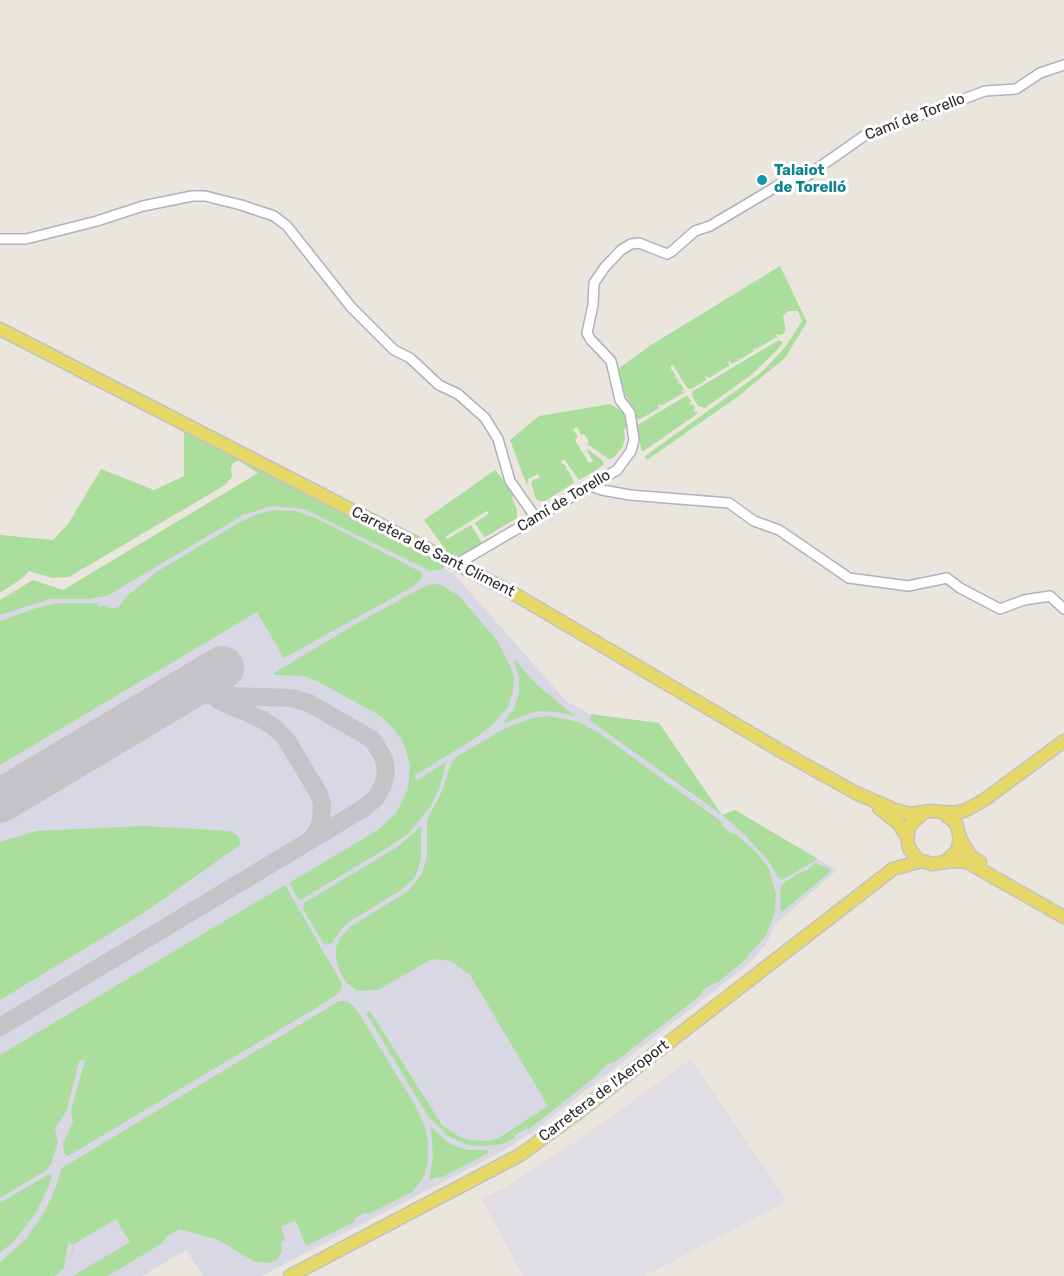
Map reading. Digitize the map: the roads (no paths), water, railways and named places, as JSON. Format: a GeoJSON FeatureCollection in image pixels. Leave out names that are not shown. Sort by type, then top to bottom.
{"type":"FeatureCollection","features":[{"type":"Feature","properties":{"kind":"main road","name":"Carretera de Sant Climent"},"geometry":{"type":"LineString","coordinates":[[0,329],[529,602],[856,793]]}},
{"type":"Feature","properties":{"kind":"main road"},"geometry":{"type":"LineString","coordinates":[[856,793],[905,813],[964,811],[984,800],[1064,741]]}},
{"type":"Feature","properties":{"kind":"main road"},"geometry":{"type":"LineString","coordinates":[[856,793],[892,818],[907,839],[913,855],[921,861],[932,864],[959,861],[976,866],[1064,917]]}},
{"type":"Feature","properties":{"kind":"main road"},"geometry":{"type":"LineString","coordinates":[[946,861],[957,851],[965,821],[984,800]]}},
{"type":"Feature","properties":{"kind":"main road"},"geometry":{"type":"LineString","coordinates":[[907,839],[914,820],[924,813]]}},
{"type":"Feature","properties":{"kind":"main road"},"geometry":{"type":"LineString","coordinates":[[942,813],[956,823],[971,857],[1064,911]]}},
{"type":"Feature","properties":{"kind":"main road","name":"Carretera de l'Aeroport"},"geometry":{"type":"LineString","coordinates":[[893,869],[907,839]]}},
{"type":"Feature","properties":{"kind":"main road","name":"Carretera de l'Aeroport"},"geometry":{"type":"LineString","coordinates":[[289,1276],[520,1155],[893,869],[921,861]]}},
{"type":"Feature","properties":{"kind":"street","name":"Camí de Torello"},"geometry":{"type":"LineString","coordinates":[[457,564],[620,467],[633,445],[631,415],[620,400],[611,361],[587,333],[593,305],[594,285],[605,267],[621,250],[631,244],[639,243],[667,254],[695,231],[710,226],[784,182],[801,180],[864,136],[985,91],[1017,89],[1040,73],[1064,64]]}},
{"type":"Feature","properties":{"kind":"street"},"geometry":{"type":"LineString","coordinates":[[0,239],[26,239],[97,221],[143,206],[192,196],[205,196],[274,216],[287,226],[351,307],[394,350],[410,358],[439,385],[458,394],[485,418],[498,439],[510,481],[536,518]]}},
{"type":"Feature","properties":{"kind":"street"},"geometry":{"type":"LineString","coordinates":[[591,486],[630,495],[729,502],[754,521],[778,530],[849,578],[908,586],[947,578],[960,588],[1000,609],[1024,600],[1050,596],[1064,609]]}},
{"type":"Feature","properties":{"kind":"place","name":"Talaiot de Torelló"},"geometry":{"type":"Point","coordinates":[762,180]}}]}
